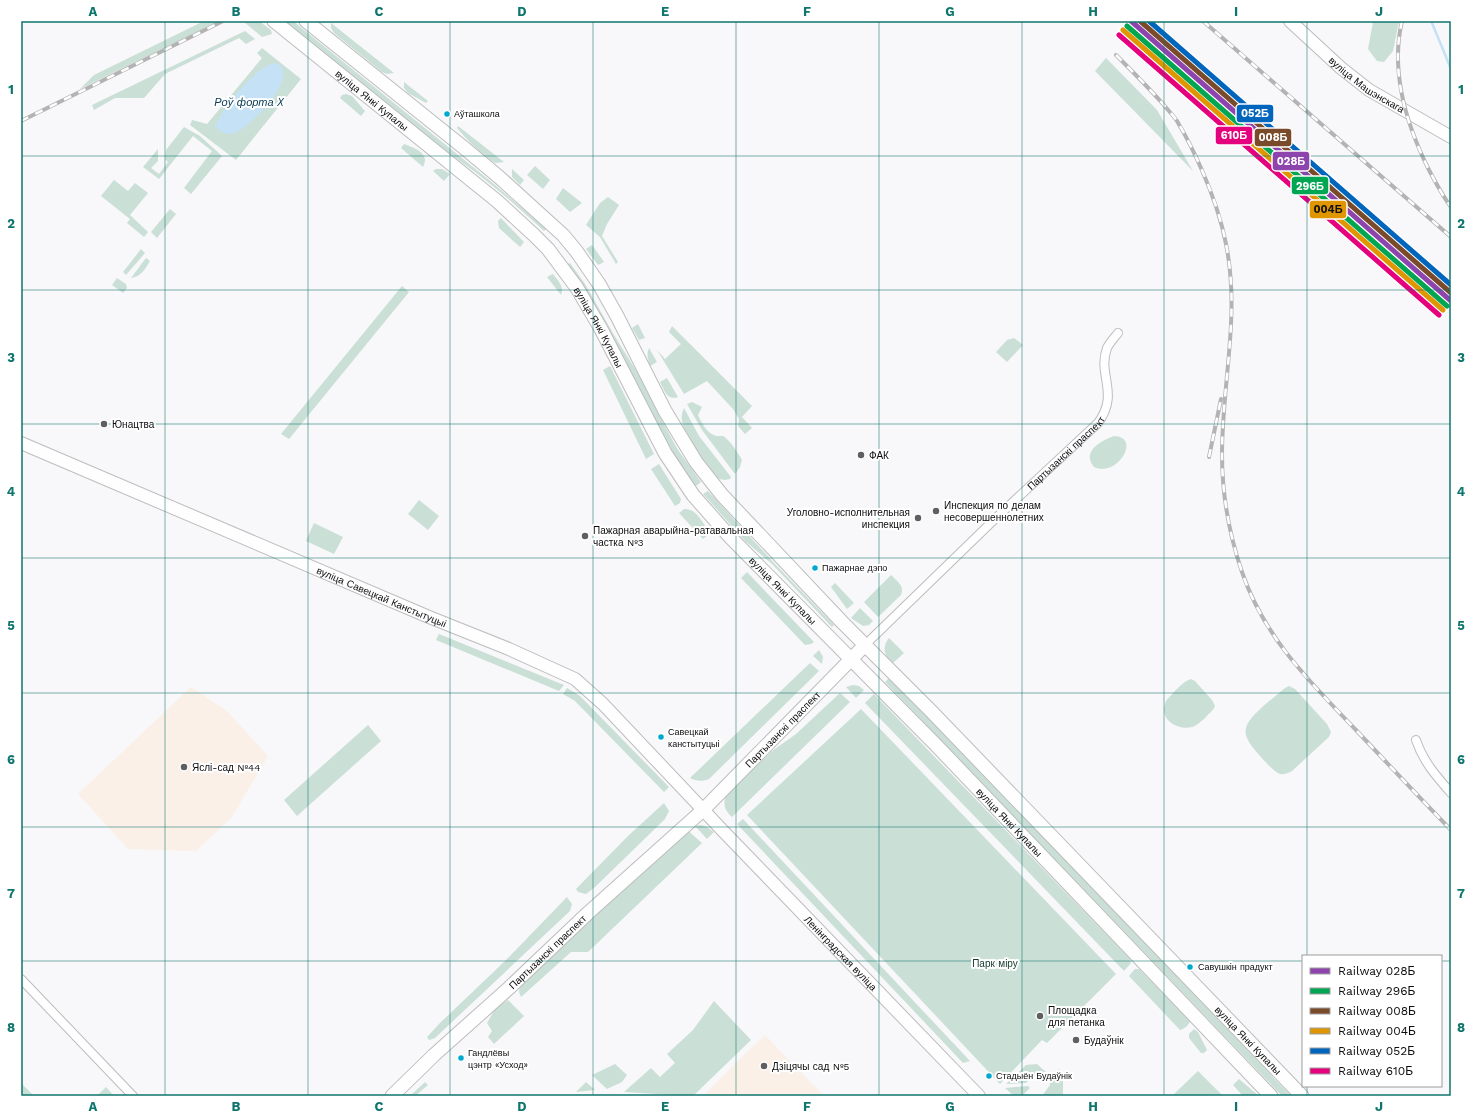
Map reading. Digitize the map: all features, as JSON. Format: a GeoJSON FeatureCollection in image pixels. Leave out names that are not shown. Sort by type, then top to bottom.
{"type":"FeatureCollection","features":[{"type":"Feature","properties":{"kind":"main road","name":"вуліца Янкі Купалы"},"geometry":{"type":"LineString","coordinates":[[274,21],[497,201],[548,249],[577,288],[665,453],[693,496],[731,538],[936,744],[1271,1096]]}},
{"type":"Feature","properties":{"kind":"main road","name":"вуліца Янкі Купалы"},"geometry":{"type":"LineString","coordinates":[[306,21],[469,152],[563,235],[577,252],[599,284],[665,411],[696,462],[722,495],[756,533],[1302,1096]]}},
{"type":"Feature","properties":{"kind":"main road","name":"вуліца Машэнскага"},"geometry":{"type":"LineString","coordinates":[[1290,21],[1341,68],[1369,90],[1451,137]]}},
{"type":"Feature","properties":{"kind":"main road"},"geometry":{"type":"LineString","coordinates":[[548,249],[563,235]]}},
{"type":"Feature","properties":{"kind":"main road","name":"вуліца Савецкай Канстытуцыі"},"geometry":{"type":"LineString","coordinates":[[21,443],[429,617],[509,649],[575,679],[603,704],[702,810]]}},
{"type":"Feature","properties":{"kind":"main road","name":"Партызанскі праспект"},"geometry":{"type":"LineString","coordinates":[[392,1096],[434,1055],[510,988],[588,913],[702,810],[865,645]]}},
{"type":"Feature","properties":{"kind":"main road","name":"Ленінградская вуліца"},"geometry":{"type":"LineString","coordinates":[[702,810],[979,1096]]}},
{"type":"Feature","properties":{"kind":"street","name":"Партызанскі праспект"},"geometry":{"type":"LineString","coordinates":[[865,645],[998,516],[1098,423],[1107,408],[1109,399],[1105,356],[1111,342],[1118,333]]}},
{"type":"Feature","properties":{"kind":"street"},"geometry":{"type":"LineString","coordinates":[[1416,740],[1425,761],[1451,793]]}},
{"type":"Feature","properties":{"kind":"street"},"geometry":{"type":"LineString","coordinates":[[21,979],[133,1096]]}},
{"type":"Feature","properties":{"kind":"shaded area","name":"Яслі-сад №44"},"geometry":{"type":"Polygon","coordinates":[[[191,687],[227,711],[268,756],[232,817],[196,851],[128,849],[78,794],[191,687]]]}},
{"type":"Feature","properties":{"kind":"shaded area","name":"Дзіцячы сад №5"},"geometry":{"type":"Polygon","coordinates":[[[765,1035],[824,1096],[703,1096],[740,1059],[765,1035]]]}},
{"type":"Feature","properties":{"kind":"green space"},"geometry":{"type":"Polygon","coordinates":[[[204,21],[220,21],[80,89],[94,75],[204,21]]]}},
{"type":"Feature","properties":{"kind":"green space"},"geometry":{"type":"Polygon","coordinates":[[[243,21],[259,21],[271,30],[272,34],[262,37],[243,21]]]}},
{"type":"Feature","properties":{"kind":"green space"},"geometry":{"type":"Polygon","coordinates":[[[284,21],[293,21],[494,184],[546,229],[544,231],[494,187],[441,148],[284,21]]]}},
{"type":"Feature","properties":{"kind":"green space"},"geometry":{"type":"Polygon","coordinates":[[[1399,21],[1393,51],[1384,62],[1377,61],[1368,49],[1373,22],[1399,21]]]}},
{"type":"Feature","properties":{"kind":"green space"},"geometry":{"type":"Polygon","coordinates":[[[331,23],[394,73],[387,74],[382,72],[334,33],[331,28],[331,23]]]}},
{"type":"Feature","properties":{"kind":"green space"},"geometry":{"type":"Polygon","coordinates":[[[245,31],[255,39],[246,44],[239,38],[165,74],[144,98],[115,98],[94,110],[92,105],[245,31]]]}},
{"type":"Feature","properties":{"kind":"green space"},"geometry":{"type":"Polygon","coordinates":[[[262,48],[301,79],[236,160],[190,125],[192,120],[207,124],[262,58],[257,53],[262,48]]]}},
{"type":"Feature","properties":{"kind":"green space"},"geometry":{"type":"Polygon","coordinates":[[[1106,58],[1157,110],[1193,171],[1095,71],[1106,58]]]}},
{"type":"Feature","properties":{"kind":"green space"},"geometry":{"type":"Polygon","coordinates":[[[404,82],[428,101],[426,103],[408,93],[404,88],[404,82]]]}},
{"type":"Feature","properties":{"kind":"green space"},"geometry":{"type":"Polygon","coordinates":[[[346,94],[352,96],[365,111],[361,116],[340,98],[342,95],[346,94]]]}},
{"type":"Feature","properties":{"kind":"green space"},"geometry":{"type":"Polygon","coordinates":[[[458,126],[504,162],[495,163],[484,155],[461,133],[457,128],[458,126]]]}},
{"type":"Feature","properties":{"kind":"green space"},"geometry":{"type":"Polygon","coordinates":[[[184,127],[200,136],[222,156],[191,194],[184,188],[212,151],[193,136],[159,179],[143,167],[158,149],[158,161],[151,168],[159,174],[168,162],[165,159],[166,150],[184,127]]]}},
{"type":"Feature","properties":{"kind":"green space"},"geometry":{"type":"Polygon","coordinates":[[[404,144],[417,149],[423,155],[425,162],[423,167],[401,148],[404,144]]]}},
{"type":"Feature","properties":{"kind":"green space"},"geometry":{"type":"Polygon","coordinates":[[[535,166],[550,180],[543,189],[527,175],[535,166]]]}},
{"type":"Feature","properties":{"kind":"green space"},"geometry":{"type":"Polygon","coordinates":[[[436,169],[442,169],[450,174],[444,181],[433,171],[436,169]]]}},
{"type":"Feature","properties":{"kind":"green space"},"geometry":{"type":"Polygon","coordinates":[[[512,169],[524,180],[520,185],[512,177],[512,169]]]}},
{"type":"Feature","properties":{"kind":"green space"},"geometry":{"type":"Polygon","coordinates":[[[114,180],[128,191],[135,183],[148,193],[130,215],[148,232],[144,237],[127,223],[130,219],[101,196],[114,180]]]}},
{"type":"Feature","properties":{"kind":"green space"},"geometry":{"type":"Polygon","coordinates":[[[563,188],[582,203],[570,212],[556,199],[563,188]]]}},
{"type":"Feature","properties":{"kind":"green space"},"geometry":{"type":"Polygon","coordinates":[[[608,197],[619,205],[607,224],[602,236],[618,262],[616,264],[600,237],[586,225],[600,203],[608,197]]]}},
{"type":"Feature","properties":{"kind":"green space"},"geometry":{"type":"Polygon","coordinates":[[[170,209],[176,214],[157,238],[151,232],[170,209]]]}},
{"type":"Feature","properties":{"kind":"green space"},"geometry":{"type":"Polygon","coordinates":[[[501,218],[524,242],[520,247],[499,228],[498,221],[501,218]]]}},
{"type":"Feature","properties":{"kind":"green space"},"geometry":{"type":"Polygon","coordinates":[[[592,245],[604,262],[598,265],[586,249],[592,245]]]}},
{"type":"Feature","properties":{"kind":"green space"},"geometry":{"type":"Polygon","coordinates":[[[141,249],[145,253],[126,275],[123,272],[141,249]]]}},
{"type":"Feature","properties":{"kind":"green space"},"geometry":{"type":"Polygon","coordinates":[[[146,258],[150,261],[144,270],[137,276],[131,278],[146,258]]]}},
{"type":"Feature","properties":{"kind":"green space"},"geometry":{"type":"Polygon","coordinates":[[[570,263],[585,284],[637,372],[678,450],[701,482],[696,486],[661,432],[602,318],[586,290],[567,264],[570,263]]]}},
{"type":"Feature","properties":{"kind":"green space"},"geometry":{"type":"Polygon","coordinates":[[[553,274],[562,287],[561,295],[547,277],[553,274]]]}},
{"type":"Feature","properties":{"kind":"green space"},"geometry":{"type":"Polygon","coordinates":[[[117,278],[126,284],[127,288],[123,293],[112,285],[117,278]]]}},
{"type":"Feature","properties":{"kind":"green space"},"geometry":{"type":"Polygon","coordinates":[[[402,286],[409,292],[289,439],[281,434],[402,286]]]}},
{"type":"Feature","properties":{"kind":"green space"},"geometry":{"type":"Polygon","coordinates":[[[638,324],[645,338],[639,340],[632,328],[638,324]]]}},
{"type":"Feature","properties":{"kind":"green space"},"geometry":{"type":"Polygon","coordinates":[[[672,326],[752,406],[742,417],[752,428],[745,434],[738,426],[739,419],[733,409],[707,381],[684,394],[657,350],[665,359],[681,344],[669,332],[672,326]]]}},
{"type":"Feature","properties":{"kind":"green space"},"geometry":{"type":"Polygon","coordinates":[[[1014,338],[1023,345],[1007,362],[996,352],[1007,340],[1014,338]]]}},
{"type":"Feature","properties":{"kind":"green space"},"geometry":{"type":"Polygon","coordinates":[[[649,348],[657,362],[650,366],[647,355],[649,348]]]}},
{"type":"Feature","properties":{"kind":"green space"},"geometry":{"type":"Polygon","coordinates":[[[610,366],[654,454],[646,459],[603,370],[610,366]]]}},
{"type":"Feature","properties":{"kind":"green space"},"geometry":{"type":"Polygon","coordinates":[[[667,378],[678,397],[674,398],[666,394],[660,382],[667,378]]]}},
{"type":"Feature","properties":{"kind":"green space"},"geometry":{"type":"Polygon","coordinates":[[[692,402],[702,407],[698,415],[707,430],[713,435],[723,436],[741,457],[742,460],[740,467],[735,474],[702,430],[687,404],[692,402]]]}},
{"type":"Feature","properties":{"kind":"green space"},"geometry":{"type":"Polygon","coordinates":[[[684,408],[699,436],[731,477],[730,479],[719,479],[692,443],[687,435],[682,421],[684,408]]]}},
{"type":"Feature","properties":{"kind":"green space"},"geometry":{"type":"Polygon","coordinates":[[[1114,436],[1122,438],[1126,443],[1126,449],[1123,456],[1111,467],[1103,469],[1094,467],[1090,456],[1091,451],[1094,447],[1114,436]]]}},
{"type":"Feature","properties":{"kind":"green space"},"geometry":{"type":"Polygon","coordinates":[[[659,464],[681,499],[680,503],[675,506],[651,469],[659,464]]]}},
{"type":"Feature","properties":{"kind":"green space"},"geometry":{"type":"Polygon","coordinates":[[[708,491],[834,625],[832,627],[771,563],[745,541],[703,494],[708,491]]]}},
{"type":"Feature","properties":{"kind":"green space"},"geometry":{"type":"Polygon","coordinates":[[[419,500],[439,516],[428,530],[408,514],[419,500]]]}},
{"type":"Feature","properties":{"kind":"green space"},"geometry":{"type":"Polygon","coordinates":[[[684,509],[693,511],[710,533],[703,539],[679,513],[684,509]]]}},
{"type":"Feature","properties":{"kind":"green space"},"geometry":{"type":"Polygon","coordinates":[[[314,523],[343,537],[334,554],[306,541],[314,523]]]}},
{"type":"Feature","properties":{"kind":"green space"},"geometry":{"type":"Polygon","coordinates":[[[747,572],[814,642],[805,645],[741,578],[747,572]]]}},
{"type":"Feature","properties":{"kind":"green space"},"geometry":{"type":"Polygon","coordinates":[[[891,575],[901,586],[902,592],[901,595],[878,617],[864,602],[891,575]]]}},
{"type":"Feature","properties":{"kind":"green space"},"geometry":{"type":"Polygon","coordinates":[[[835,583],[854,603],[847,609],[831,587],[835,583]]]}},
{"type":"Feature","properties":{"kind":"green space"},"geometry":{"type":"Polygon","coordinates":[[[860,608],[873,621],[869,625],[863,626],[851,618],[860,608]]]}},
{"type":"Feature","properties":{"kind":"green space"},"geometry":{"type":"Polygon","coordinates":[[[439,634],[564,685],[559,691],[436,640],[439,634]]]}},
{"type":"Feature","properties":{"kind":"green space"},"geometry":{"type":"Polygon","coordinates":[[[889,638],[904,653],[892,664],[887,658],[885,652],[885,645],[889,638]]]}},
{"type":"Feature","properties":{"kind":"green space"},"geometry":{"type":"Polygon","coordinates":[[[819,650],[823,657],[822,664],[813,656],[819,650]]]}},
{"type":"Feature","properties":{"kind":"green space"},"geometry":{"type":"Polygon","coordinates":[[[810,663],[819,671],[709,779],[699,781],[690,778],[810,663]]]}},
{"type":"Feature","properties":{"kind":"green space"},"geometry":{"type":"Polygon","coordinates":[[[891,676],[1291,1096],[1282,1096],[885,682],[891,676]]]}},
{"type":"Feature","properties":{"kind":"green space"},"geometry":{"type":"Polygon","coordinates":[[[1191,679],[1195,681],[1212,700],[1215,706],[1205,718],[1196,725],[1187,728],[1176,726],[1167,719],[1165,715],[1165,704],[1167,699],[1180,686],[1191,679]]]}},
{"type":"Feature","properties":{"kind":"green space"},"geometry":{"type":"Polygon","coordinates":[[[853,685],[859,686],[864,690],[856,698],[846,687],[853,685]]]}},
{"type":"Feature","properties":{"kind":"green space"},"geometry":{"type":"Polygon","coordinates":[[[1289,686],[1295,689],[1327,724],[1331,732],[1329,737],[1292,771],[1286,774],[1280,774],[1272,769],[1253,748],[1247,737],[1246,730],[1248,723],[1257,712],[1289,686]]]}},
{"type":"Feature","properties":{"kind":"green space"},"geometry":{"type":"Polygon","coordinates":[[[567,688],[580,696],[669,787],[664,792],[575,701],[563,694],[567,688]]]}},
{"type":"Feature","properties":{"kind":"green space"},"geometry":{"type":"Polygon","coordinates":[[[840,693],[850,702],[732,817],[727,812],[725,807],[726,794],[772,751],[796,734],[840,693]]]}},
{"type":"Feature","properties":{"kind":"green space"},"geometry":{"type":"Polygon","coordinates":[[[874,694],[1130,959],[1131,963],[1124,971],[865,703],[874,694]]]}},
{"type":"Feature","properties":{"kind":"green space","name":"Парк міру"},"geometry":{"type":"Polygon","coordinates":[[[861,709],[1116,974],[1047,1043],[1042,1040],[1000,1084],[747,815],[861,709]]]}},
{"type":"Feature","properties":{"kind":"green space"},"geometry":{"type":"Polygon","coordinates":[[[368,725],[381,741],[297,816],[284,800],[368,725]]]}},
{"type":"Feature","properties":{"kind":"green space"},"geometry":{"type":"Polygon","coordinates":[[[664,803],[669,811],[665,819],[594,888],[586,894],[578,892],[576,889],[628,836],[664,803]]]}},
{"type":"Feature","properties":{"kind":"green space"},"geometry":{"type":"Polygon","coordinates":[[[743,819],[970,1061],[963,1063],[737,824],[743,819]]]}},
{"type":"Feature","properties":{"kind":"green space"},"geometry":{"type":"Polygon","coordinates":[[[701,825],[714,832],[707,839],[695,826],[701,825]]]}},
{"type":"Feature","properties":{"kind":"green space"},"geometry":{"type":"Polygon","coordinates":[[[686,829],[702,843],[588,952],[571,952],[521,997],[519,992],[520,986],[686,829]]]}},
{"type":"Feature","properties":{"kind":"green space"},"geometry":{"type":"Polygon","coordinates":[[[567,897],[572,904],[570,911],[435,1038],[429,1040],[427,1037],[440,1023],[506,960],[567,897]]]}},
{"type":"Feature","properties":{"kind":"green space"},"geometry":{"type":"Polygon","coordinates":[[[1135,969],[1139,969],[1190,1021],[1186,1027],[1180,1030],[1129,976],[1135,969]]]}},
{"type":"Feature","properties":{"kind":"green space"},"geometry":{"type":"Polygon","coordinates":[[[508,1000],[524,1016],[494,1044],[488,1037],[492,1031],[487,1023],[495,1009],[508,1000]]]}},
{"type":"Feature","properties":{"kind":"green space"},"geometry":{"type":"Polygon","coordinates":[[[714,1001],[751,1040],[693,1096],[624,1092],[651,1068],[660,1077],[675,1063],[667,1054],[693,1030],[714,1001]]]}},
{"type":"Feature","properties":{"kind":"green space"},"geometry":{"type":"Polygon","coordinates":[[[1194,1029],[1198,1032],[1207,1050],[1204,1053],[1201,1053],[1189,1038],[1189,1034],[1194,1029]]]}},
{"type":"Feature","properties":{"kind":"green space"},"geometry":{"type":"Polygon","coordinates":[[[615,1064],[627,1075],[622,1082],[607,1089],[592,1075],[615,1064]]]}},
{"type":"Feature","properties":{"kind":"green space"},"geometry":{"type":"Polygon","coordinates":[[[1037,1064],[1047,1073],[1044,1078],[1034,1076],[1026,1083],[1006,1084],[1026,1065],[1037,1064]]]}},
{"type":"Feature","properties":{"kind":"green space"},"geometry":{"type":"Polygon","coordinates":[[[1059,1069],[1063,1075],[1063,1095],[1042,1096],[1050,1085],[1049,1079],[1059,1069]]]}},
{"type":"Feature","properties":{"kind":"green space"},"geometry":{"type":"Polygon","coordinates":[[[1198,1071],[1223,1096],[1172,1096],[1198,1071]]]}},
{"type":"Feature","properties":{"kind":"green space"},"geometry":{"type":"Polygon","coordinates":[[[1239,1079],[1259,1096],[1243,1096],[1233,1085],[1239,1079]]]}},
{"type":"Feature","properties":{"kind":"green space"},"geometry":{"type":"Polygon","coordinates":[[[425,1082],[428,1085],[415,1096],[410,1096],[425,1082]]]}},
{"type":"Feature","properties":{"kind":"green space"},"geometry":{"type":"Polygon","coordinates":[[[586,1082],[595,1090],[576,1092],[586,1082]]]}},
{"type":"Feature","properties":{"kind":"green space"},"geometry":{"type":"Polygon","coordinates":[[[21,1083],[34,1096],[21,1096],[21,1083]]]}},
{"type":"Feature","properties":{"kind":"green space"},"geometry":{"type":"Polygon","coordinates":[[[1028,1086],[1030,1088],[1022,1096],[1014,1096],[1005,1088],[1028,1086]]]}},
{"type":"Feature","properties":{"kind":"green space"},"geometry":{"type":"Polygon","coordinates":[[[106,1087],[114,1096],[97,1096],[106,1087]]]}},
{"type":"Feature","properties":{"kind":"water","name":"Роў форта X"},"geometry":{"type":"Polygon","coordinates":[[[274,63],[280,65],[284,72],[283,78],[278,90],[266,106],[242,129],[235,133],[228,134],[219,130],[215,126],[225,109],[240,89],[257,73],[274,63]]]}},
{"type":"Feature","properties":{"kind":"waterway"},"geometry":{"type":"LineString","coordinates":[[1432,21],[1451,69]]}},
{"type":"Feature","properties":{"kind":"railway"},"geometry":{"type":"LineString","coordinates":[[21,121],[223,21]]}},
{"type":"Feature","properties":{"kind":"railway"},"geometry":{"type":"LineString","coordinates":[[1203,21],[1451,237]]}},
{"type":"Feature","properties":{"kind":"railway"},"geometry":{"type":"LineString","coordinates":[[1402,21],[1398,59],[1399,78],[1407,116],[1413,134],[1429,170],[1451,207]]}},
{"type":"Feature","properties":{"kind":"railway"},"geometry":{"type":"LineString","coordinates":[[1116,55],[1152,91],[1177,121],[1201,168],[1222,226],[1229,263],[1232,303],[1222,438],[1223,484],[1233,543],[1251,595],[1275,638],[1305,676],[1451,830]]}},
{"type":"Feature","properties":{"kind":"railway"},"geometry":{"type":"LineString","coordinates":[[1209,457],[1221,399]]}},
{"type":"Feature","properties":{"kind":"rail line","name":"028Б"},"geometry":{"type":"LineString","coordinates":[[1131,21],[1451,301]]}},
{"type":"Feature","properties":{"kind":"rail line","name":"008Б"},"geometry":{"type":"LineString","coordinates":[[1140,21],[1451,293]]}},
{"type":"Feature","properties":{"kind":"rail line","name":"052Б"},"geometry":{"type":"LineString","coordinates":[[1149,21],[1451,285]]}},
{"type":"Feature","properties":{"kind":"rail line","name":"296Б"},"geometry":{"type":"LineString","coordinates":[[1127,26],[1447,306]]}},
{"type":"Feature","properties":{"kind":"rail line","name":"004Б"},"geometry":{"type":"LineString","coordinates":[[1123,30],[1443,310]]}},
{"type":"Feature","properties":{"kind":"rail line","name":"610Б"},"geometry":{"type":"LineString","coordinates":[[1119,35],[1439,315]]}},
{"type":"Feature","properties":{"kind":"place","name":"Аўташкола"},"geometry":{"type":"Point","coordinates":[447,114]}},
{"type":"Feature","properties":{"kind":"place","name":"Юнацтва"},"geometry":{"type":"Point","coordinates":[104,424]}},
{"type":"Feature","properties":{"kind":"place","name":"ФАК"},"geometry":{"type":"Point","coordinates":[861,455]}},
{"type":"Feature","properties":{"kind":"place","name":"Инспекция по делам несовершеннолетних"},"geometry":{"type":"Point","coordinates":[936,511]}},
{"type":"Feature","properties":{"kind":"place","name":"Уголовно-исполнительная инспекция"},"geometry":{"type":"Point","coordinates":[918,518]}},
{"type":"Feature","properties":{"kind":"place","name":"Пажарная аварыйна-ратавальная частка №3"},"geometry":{"type":"Point","coordinates":[585,536]}},
{"type":"Feature","properties":{"kind":"place","name":"Пажарнае дэпо"},"geometry":{"type":"Point","coordinates":[815,568]}},
{"type":"Feature","properties":{"kind":"place","name":"Савецкай канстытуцыі"},"geometry":{"type":"Point","coordinates":[661,737]}},
{"type":"Feature","properties":{"kind":"place","name":"Яслі-сад №44"},"geometry":{"type":"Point","coordinates":[184,767]}},
{"type":"Feature","properties":{"kind":"place","name":"Савушкін прадукт"},"geometry":{"type":"Point","coordinates":[1190,967]}},
{"type":"Feature","properties":{"kind":"place","name":"Площадка для петанка"},"geometry":{"type":"Point","coordinates":[1040,1016]}},
{"type":"Feature","properties":{"kind":"place","name":"Будаўнік"},"geometry":{"type":"Point","coordinates":[1076,1040]}},
{"type":"Feature","properties":{"kind":"place","name":"Гандлёвы цэнтр «Усход»"},"geometry":{"type":"Point","coordinates":[461,1058]}},
{"type":"Feature","properties":{"kind":"place","name":"Дзіцячы сад №5"},"geometry":{"type":"Point","coordinates":[764,1066]}},
{"type":"Feature","properties":{"kind":"place","name":"Стадыён Будаўнік"},"geometry":{"type":"Point","coordinates":[989,1076]}}]}
